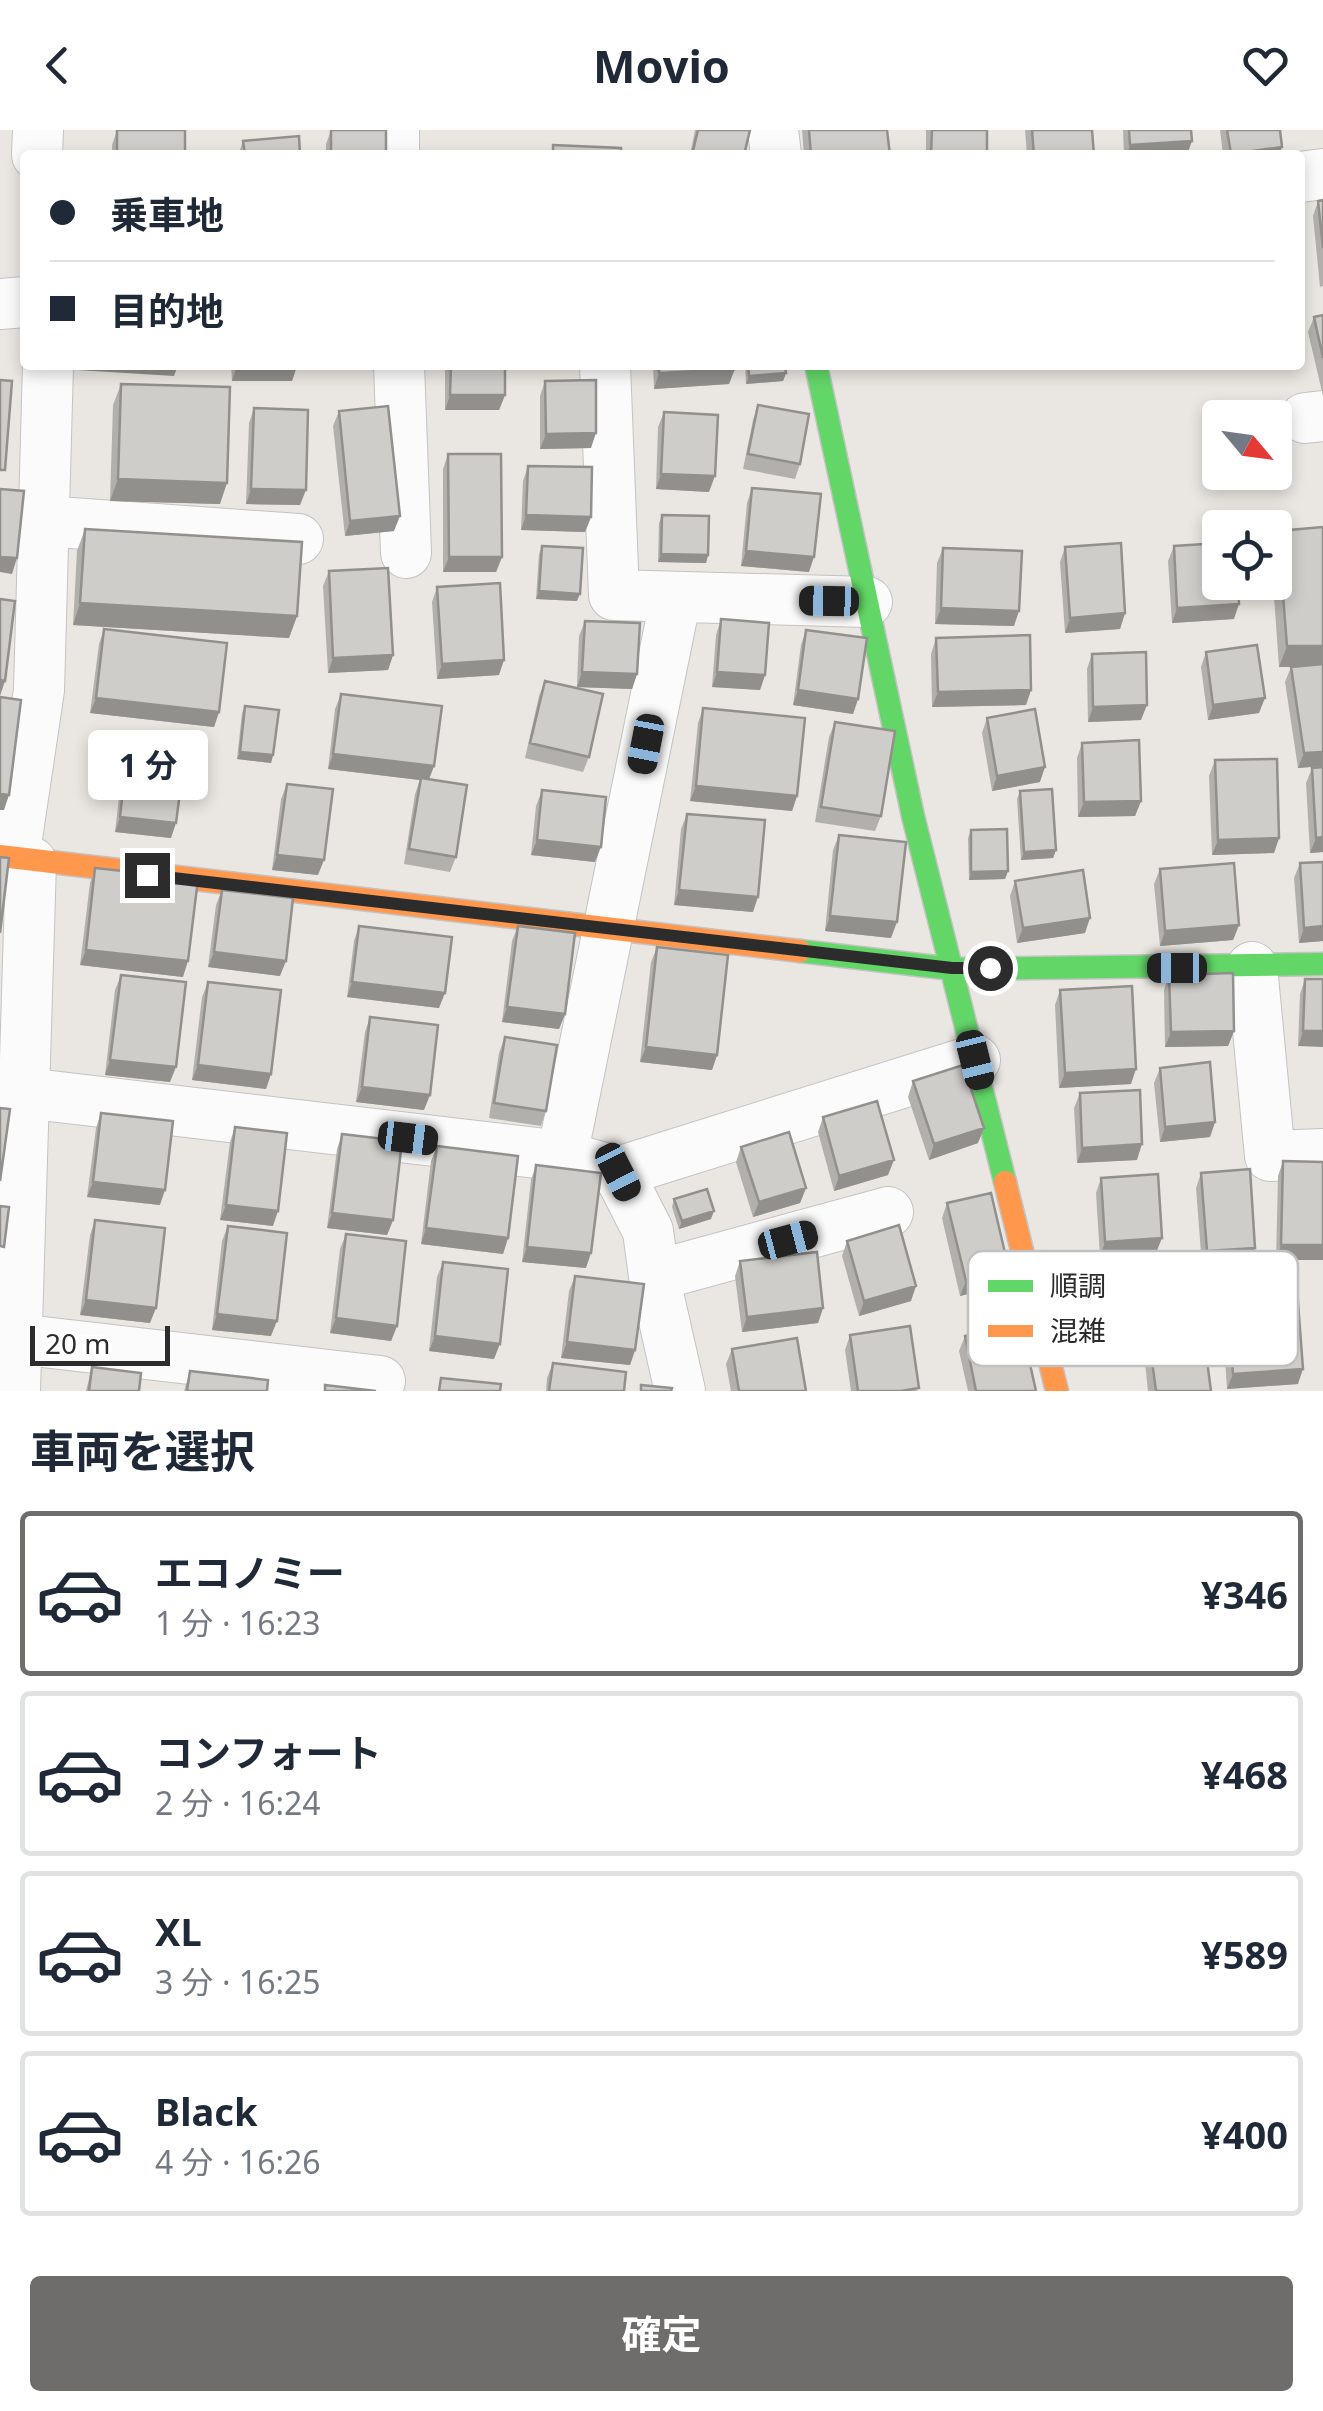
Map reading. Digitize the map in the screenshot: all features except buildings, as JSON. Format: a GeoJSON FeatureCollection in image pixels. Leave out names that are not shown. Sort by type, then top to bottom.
{"type":"FeatureCollection","features":[{"type":"Feature","properties":{"kind":"street"},"geometry":{"type":"LineString","coordinates":[[16,1391],[12,1310],[15,859],[39,690],[48,370]]}},
{"type":"Feature","properties":{"kind":"street"},"geometry":{"type":"LineString","coordinates":[[399,370],[406,552]]}},
{"type":"Feature","properties":{"kind":"street"},"geometry":{"type":"LineString","coordinates":[[605,370],[614,594],[867,602]]}},
{"type":"Feature","properties":{"kind":"street"},"geometry":{"type":"LineString","coordinates":[[817,370],[913,816],[1022,1251]]}},
{"type":"Feature","properties":{"kind":"street"},"geometry":{"type":"LineString","coordinates":[[44,521],[298,539]]}},
{"type":"Feature","properties":{"kind":"street"},"geometry":{"type":"LineString","coordinates":[[562,1156],[676,597]]}},
{"type":"Feature","properties":{"kind":"street"},"geometry":{"type":"LineString","coordinates":[[15,859],[952,968],[1323,964]]}},
{"type":"Feature","properties":{"kind":"street"},"geometry":{"type":"LineString","coordinates":[[1252,967],[1270,1156],[1323,1154]]}},
{"type":"Feature","properties":{"kind":"street"},"geometry":{"type":"LineString","coordinates":[[12,1091],[562,1156],[618,1172],[975,1060]]}},
{"type":"Feature","properties":{"kind":"street"},"geometry":{"type":"LineString","coordinates":[[618,1172],[648,1230],[654,1276],[680,1391]]}},
{"type":"Feature","properties":{"kind":"street"},"geometry":{"type":"LineString","coordinates":[[654,1276],[888,1212]]}},
{"type":"Feature","properties":{"kind":"street"},"geometry":{"type":"LineString","coordinates":[[12,1310],[380,1381]]}},
{"type":"Feature","properties":{"kind":"street"},"geometry":{"type":"LineString","coordinates":[[1050,1366],[1056,1391]]}},
{"type":"Feature","properties":{"kind":"traffic: fast"},"geometry":{"type":"LineString","coordinates":[[817,370],[913,816],[1005,1182]]}},
{"type":"Feature","properties":{"kind":"traffic: fast"},"geometry":{"type":"LineString","coordinates":[[800,951],[953,969],[1323,964]]}},
{"type":"Feature","properties":{"kind":"traffic: slow"},"geometry":{"type":"LineString","coordinates":[[0,856],[800,951]]}},
{"type":"Feature","properties":{"kind":"traffic: slow"},"geometry":{"type":"LineString","coordinates":[[1005,1182],[1022,1251]]}},
{"type":"Feature","properties":{"kind":"traffic: slow"},"geometry":{"type":"LineString","coordinates":[[1051,1366],[1057,1391]]}},
{"type":"Feature","properties":{"kind":"route"},"geometry":{"type":"LineString","coordinates":[[147,875],[952,968],[990,968]]}}]}
